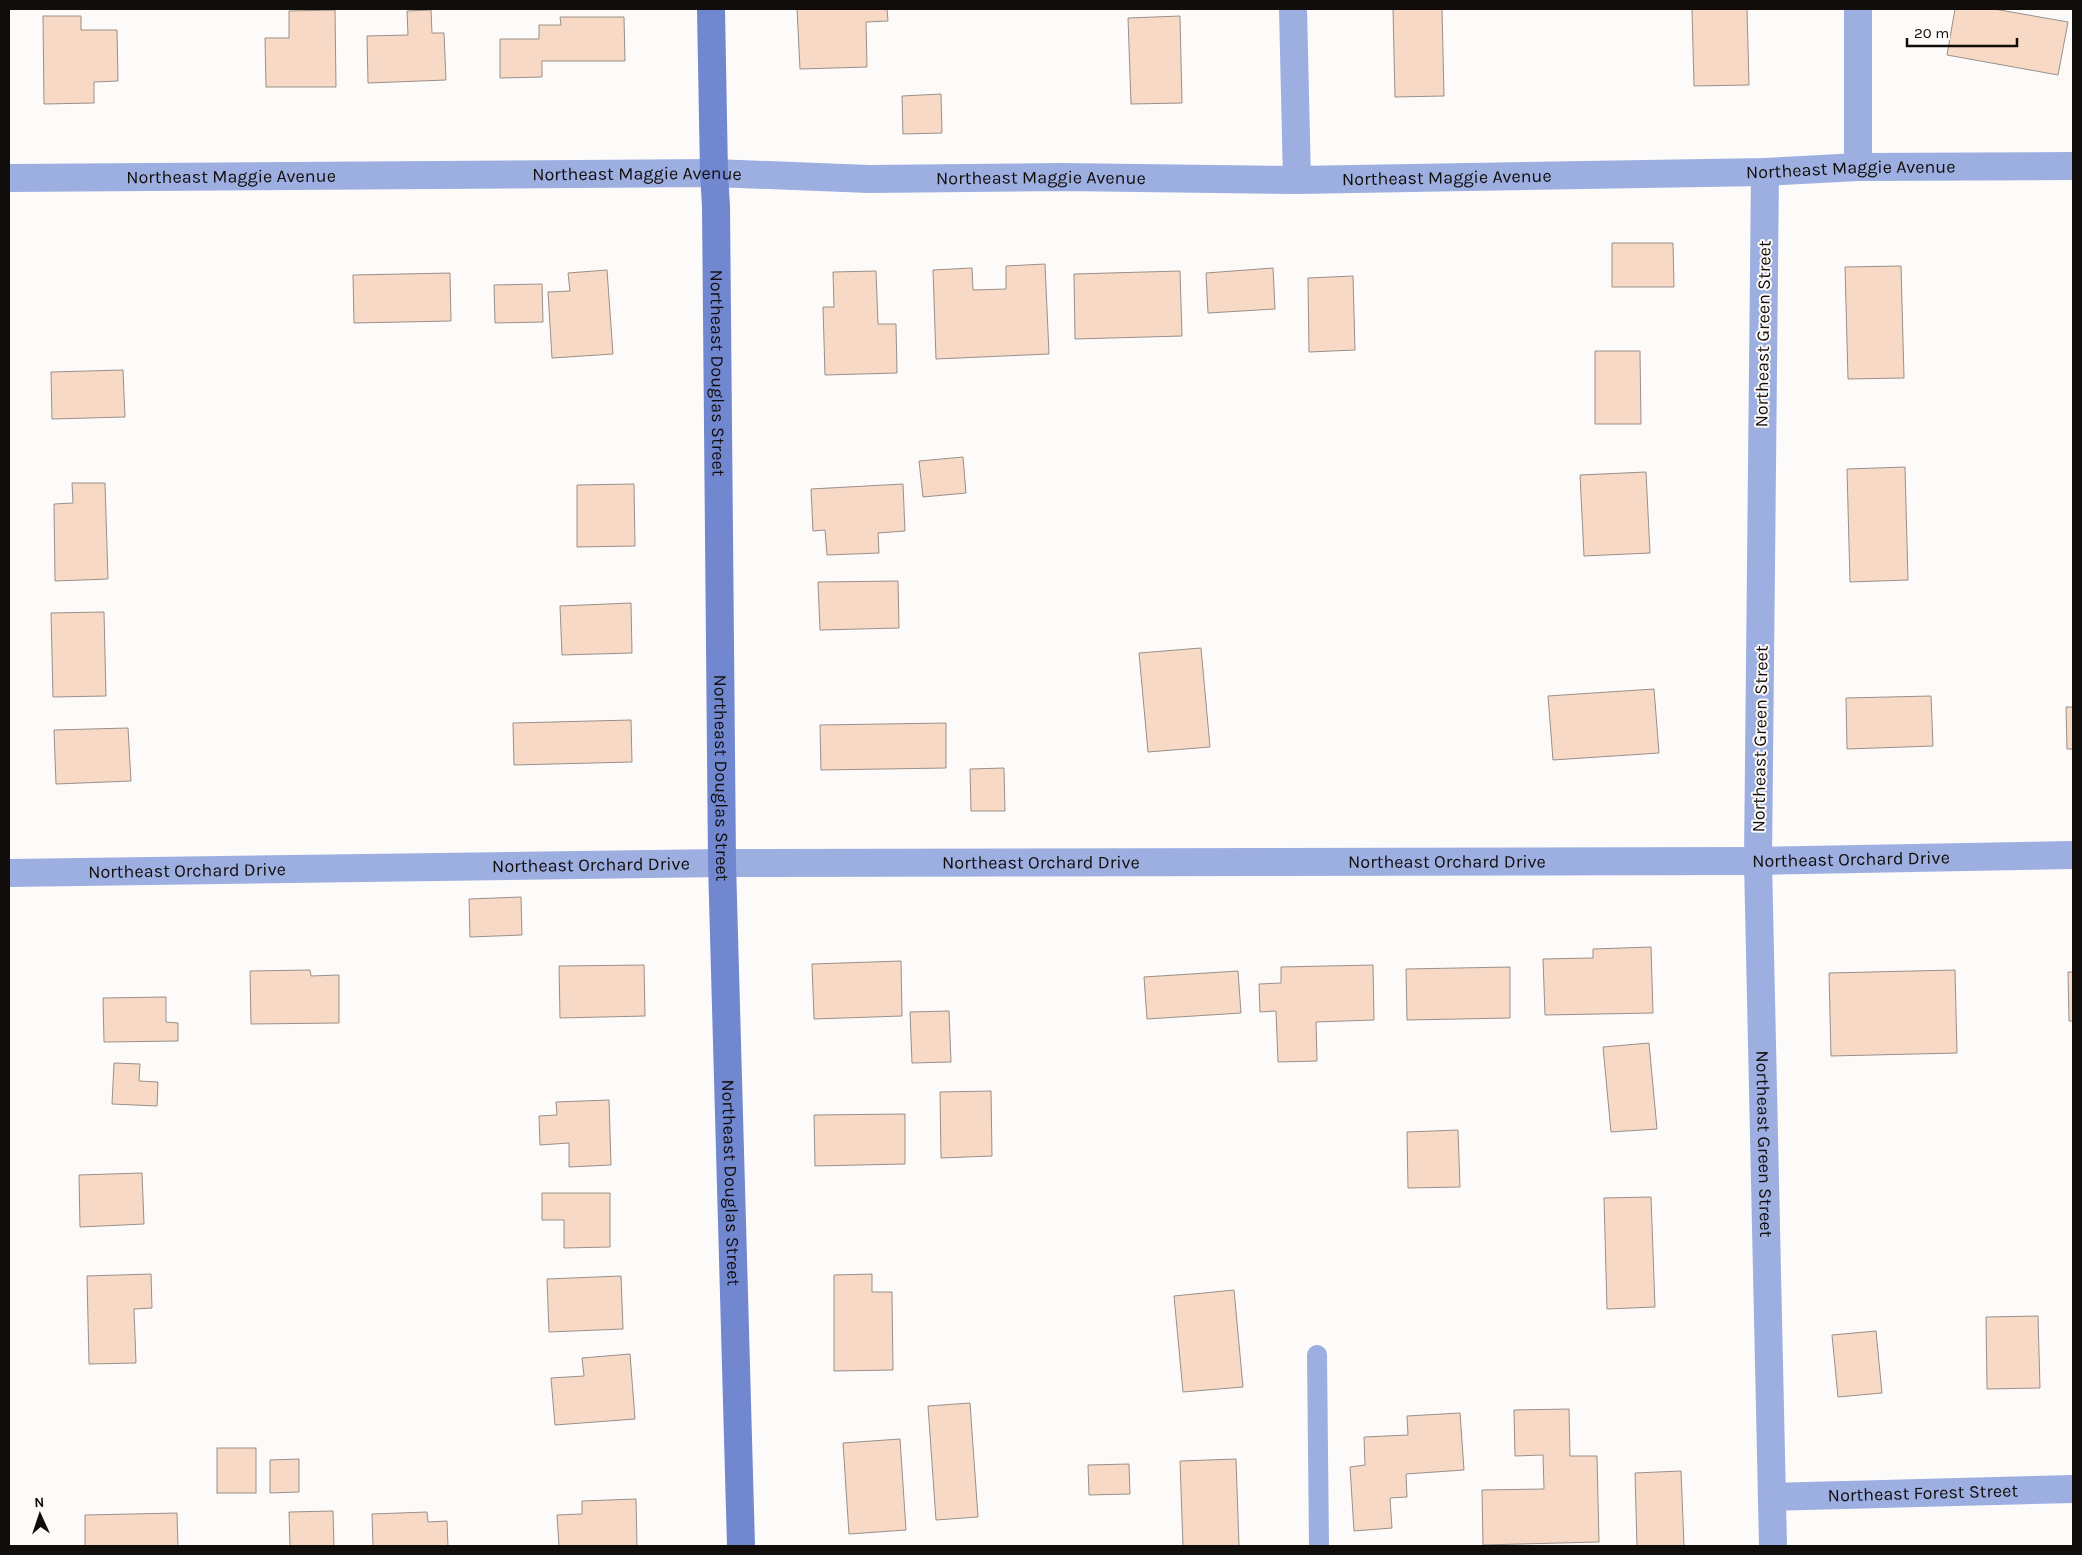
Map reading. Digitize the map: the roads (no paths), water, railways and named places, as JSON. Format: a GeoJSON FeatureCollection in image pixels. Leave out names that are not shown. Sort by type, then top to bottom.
{"type":"FeatureCollection","features":[{"type":"Feature","properties":{"kind":"main road","name":"Northeast Douglas Street"},"geometry":{"type":"LineString","coordinates":[[711,9],[714,174],[717,216],[722,863],[741,1546]]}},
{"type":"Feature","properties":{"kind":"street"},"geometry":{"type":"LineString","coordinates":[[1293,9],[1297,180]]}},
{"type":"Feature","properties":{"kind":"street"},"geometry":{"type":"LineString","coordinates":[[1858,9],[1858,167]]}},
{"type":"Feature","properties":{"kind":"street","name":"Northeast Maggie Avenue"},"geometry":{"type":"LineString","coordinates":[[9,178],[714,174],[869,179],[1062,177],[1297,180],[1765,172],[1858,167],[2073,166]]}},
{"type":"Feature","properties":{"kind":"street","name":"Northeast Green Street"},"geometry":{"type":"LineString","coordinates":[[1765,172],[1758,861],[1773,1546]]}},
{"type":"Feature","properties":{"kind":"street","name":"Northeast Orchard Drive"},"geometry":{"type":"LineString","coordinates":[[9,873],[722,863],[1758,861],[2073,856]]}},
{"type":"Feature","properties":{"kind":"street","name":"Northeast Forest Street"},"geometry":{"type":"LineString","coordinates":[[1773,1497],[2073,1489]]}},
{"type":"Feature","properties":{"kind":"lane"},"geometry":{"type":"LineString","coordinates":[[1317,1355],[1319,1546]]}}]}
